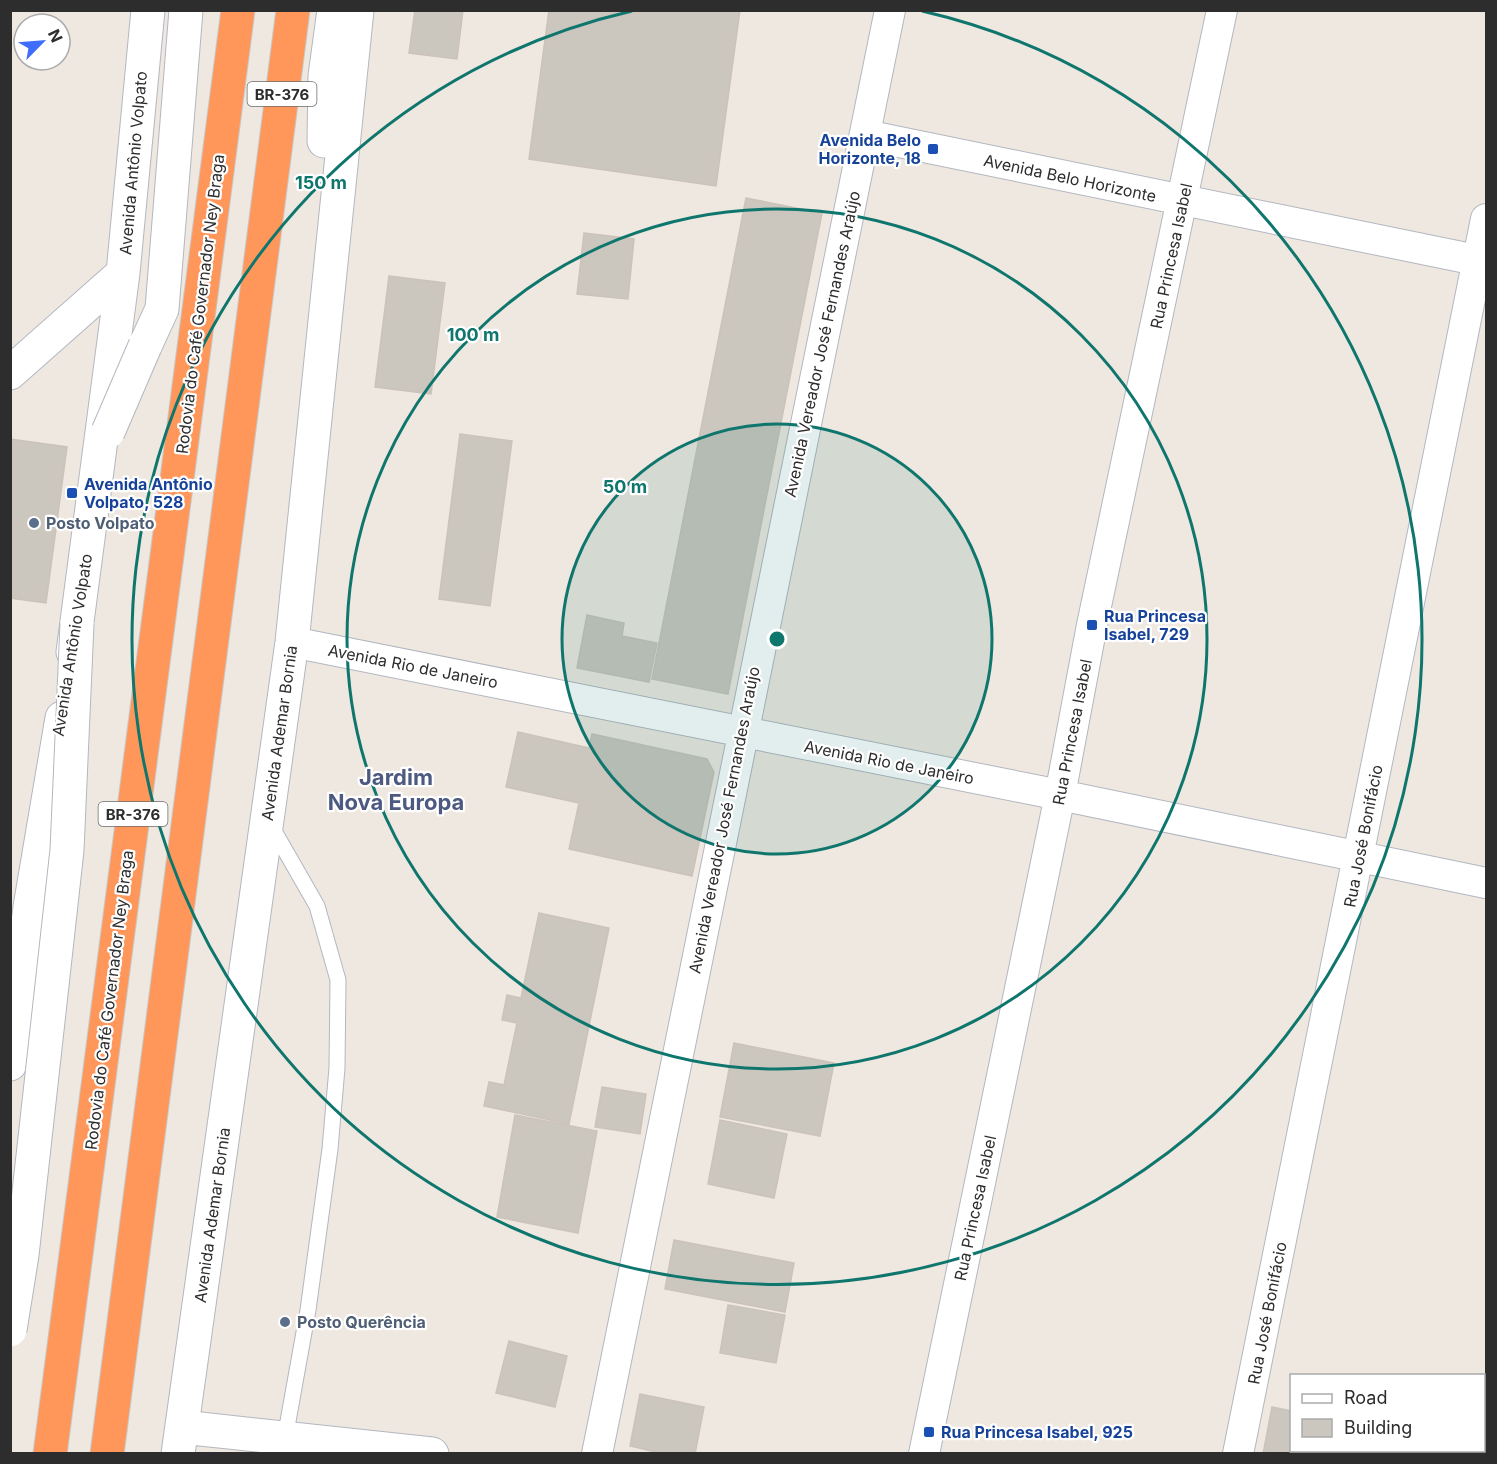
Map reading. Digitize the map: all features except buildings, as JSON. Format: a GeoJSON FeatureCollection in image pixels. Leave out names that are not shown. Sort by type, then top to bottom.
{"type":"FeatureCollection","features":[{"type":"Feature","properties":{"kind":"highway","name":"Rodovia do Café Governador Ney Braga"},"geometry":{"type":"LineString","coordinates":[[50,1454],[238,10]]}},
{"type":"Feature","properties":{"kind":"highway","name":"BR-376"},"geometry":{"type":"LineString","coordinates":[[107,1454],[293,10]]}},
{"type":"Feature","properties":{"kind":"street","name":"Avenida Antônio Volpato"},"geometry":{"type":"LineString","coordinates":[[10,1064],[30,907],[77,624],[104,441],[123,273],[148,10]]}},
{"type":"Feature","properties":{"kind":"street"},"geometry":{"type":"LineString","coordinates":[[104,441],[162,309],[186,10]]}},
{"type":"Feature","properties":{"kind":"street"},"geometry":{"type":"LineString","coordinates":[[323,344],[325,76],[334,10]]}},
{"type":"Feature","properties":{"kind":"street","name":"Avenida Ademar Bornia"},"geometry":{"type":"LineString","coordinates":[[180,1440],[292,642],[357,10]]}},
{"type":"Feature","properties":{"kind":"street","name":"Avenida Vereador José Fernandes Araújo"},"geometry":{"type":"LineString","coordinates":[[597,1454],[890,10]]}},
{"type":"Feature","properties":{"kind":"street","name":"Rua Princesa Isabel"},"geometry":{"type":"LineString","coordinates":[[924,1454],[1060,795],[1092,625],[1222,10]]}},
{"type":"Feature","properties":{"kind":"street","name":"Avenida Belo Horizonte"},"geometry":{"type":"LineString","coordinates":[[865,135],[1482,261]]}},
{"type":"Feature","properties":{"kind":"street","name":"Rua José Bonifácio"},"geometry":{"type":"LineString","coordinates":[[1238,1454],[1482,261],[1486,219]]}},
{"type":"Feature","properties":{"kind":"street"},"geometry":{"type":"LineString","coordinates":[[10,373],[123,273]]}},
{"type":"Feature","properties":{"kind":"street"},"geometry":{"type":"LineString","coordinates":[[10,1330],[22,1255],[67,850],[77,624]]}},
{"type":"Feature","properties":{"kind":"street","name":"Avenida Rio de Janeiro"},"geometry":{"type":"LineString","coordinates":[[292,642],[1060,795],[1486,883]]}},
{"type":"Feature","properties":{"kind":"street"},"geometry":{"type":"LineString","coordinates":[[160,1454],[232,920],[265,834]]}},
{"type":"Feature","properties":{"kind":"street"},"geometry":{"type":"LineString","coordinates":[[180,1440],[285,1438],[432,1454]]}},
{"type":"Feature","properties":{"kind":"lane"},"geometry":{"type":"LineString","coordinates":[[265,834],[317,906],[338,980],[337,1068],[330,1149],[308,1310],[285,1438]]}},
{"type":"Feature","properties":{"kind":"place","name":"Avenida Belo Horizonte, 18"},"geometry":{"type":"Point","coordinates":[933,149]}},
{"type":"Feature","properties":{"kind":"place","name":"Avenida Antônio Volpato, 528"},"geometry":{"type":"Point","coordinates":[72,493]}},
{"type":"Feature","properties":{"kind":"place","name":"Posto Volpato"},"geometry":{"type":"Point","coordinates":[34,523]}},
{"type":"Feature","properties":{"kind":"place","name":"Rua Princesa Isabel, 729"},"geometry":{"type":"Point","coordinates":[1092,625]}},
{"type":"Feature","properties":{"kind":"place","name":"Posto Querência"},"geometry":{"type":"Point","coordinates":[285,1322]}},
{"type":"Feature","properties":{"kind":"place","name":"Rua Princesa Isabel, 925"},"geometry":{"type":"Point","coordinates":[929,1432]}},
{"type":"Feature","properties":{"kind":"district","name":"Jardim Nova Europa"},"geometry":{"type":"Point","coordinates":[396,790]}}]}
